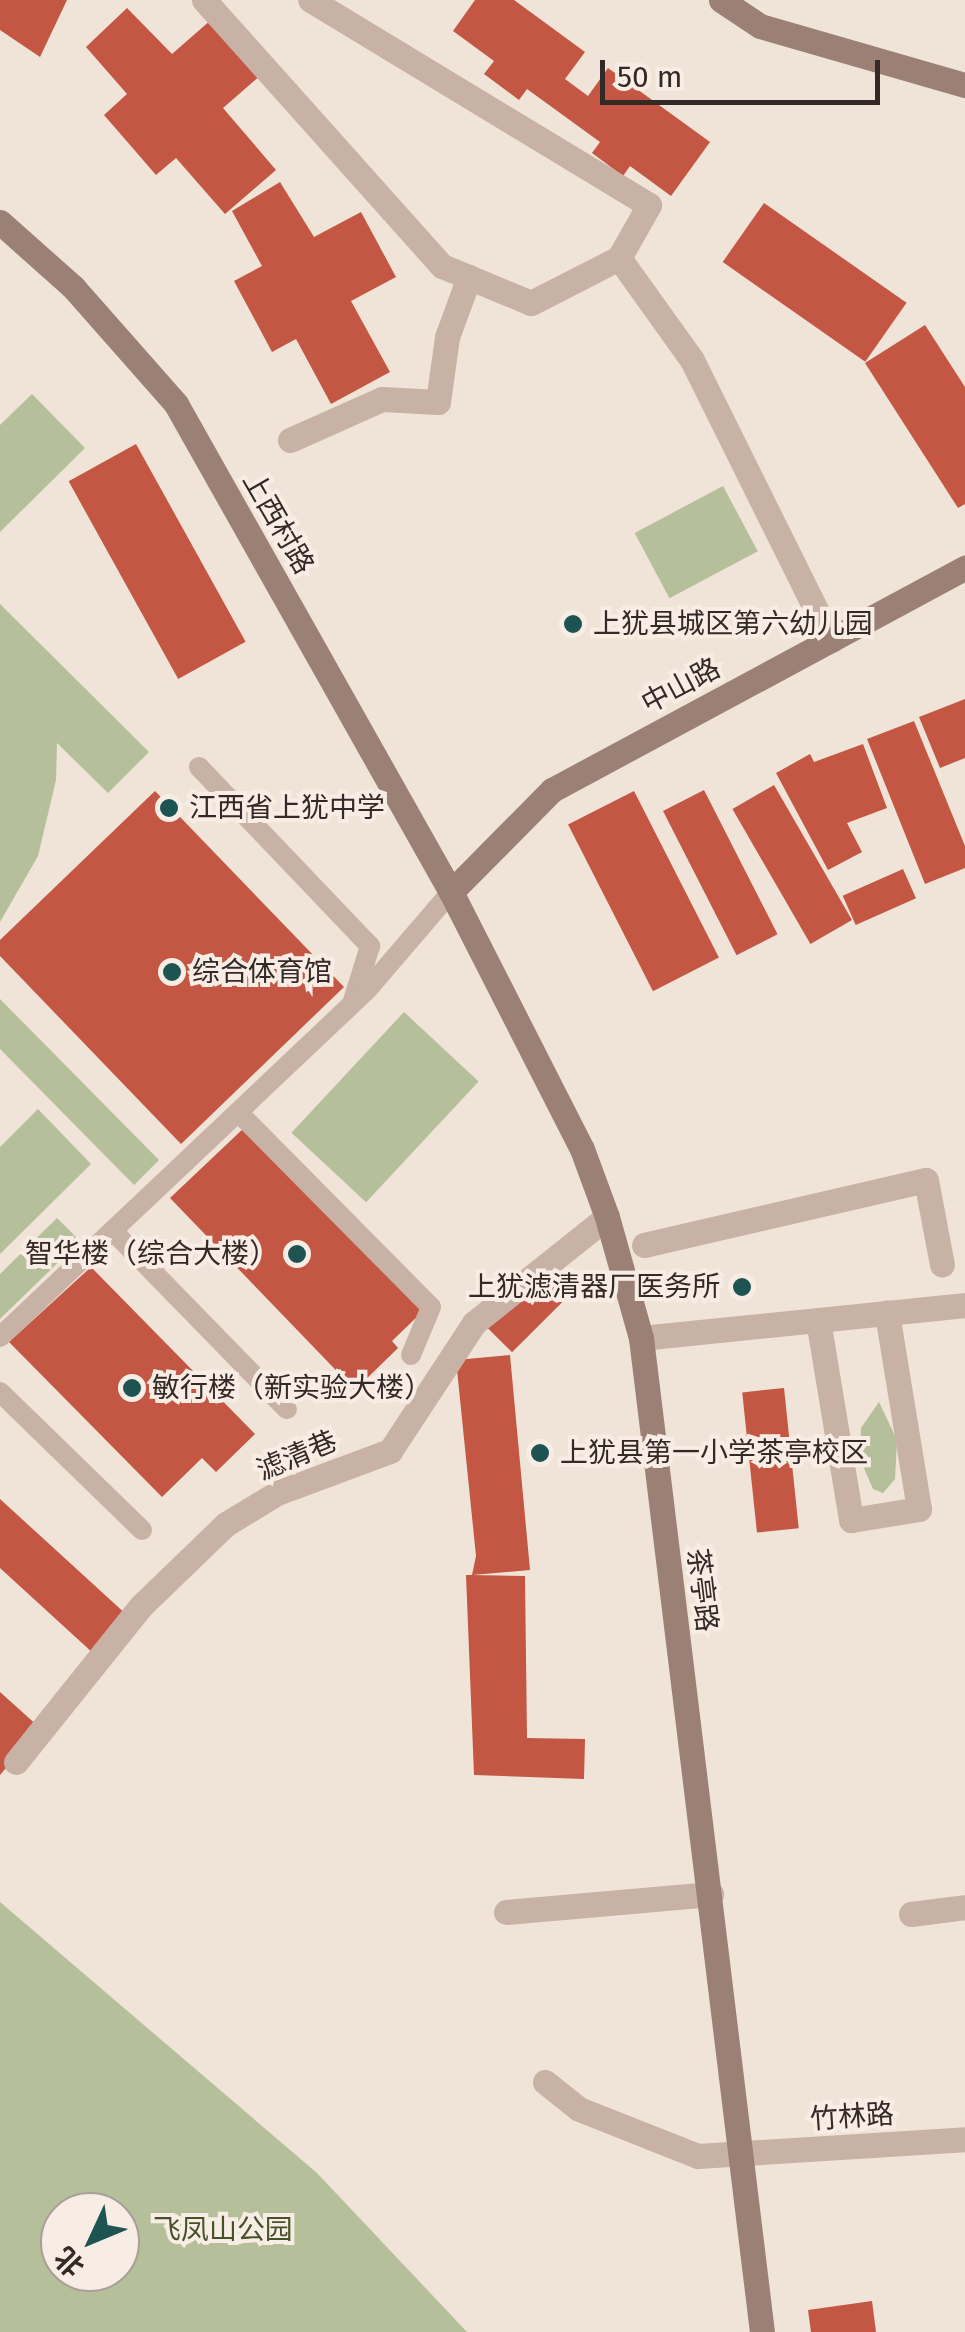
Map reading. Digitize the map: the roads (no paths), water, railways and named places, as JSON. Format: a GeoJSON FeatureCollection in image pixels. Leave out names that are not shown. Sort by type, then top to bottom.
{"type":"FeatureCollection","features":[{"type":"Feature","properties":{"kind":"street"},"geometry":{"type":"LineString","coordinates":[[204,0],[442,266],[531,303],[619,258],[650,205],[310,0]]}},
{"type":"Feature","properties":{"kind":"street"},"geometry":{"type":"LineString","coordinates":[[721,0],[760,26],[965,85]]}},
{"type":"Feature","properties":{"kind":"street","name":"上西村路"},"geometry":{"type":"LineString","coordinates":[[0,222],[73,288],[176,404],[452,892]]}},
{"type":"Feature","properties":{"kind":"street"},"geometry":{"type":"LineString","coordinates":[[619,258],[692,360],[831,640]]}},
{"type":"Feature","properties":{"kind":"street"},"geometry":{"type":"LineString","coordinates":[[290,440],[382,400],[438,402],[447,337],[470,277]]}},
{"type":"Feature","properties":{"kind":"street","name":"中山路"},"geometry":{"type":"LineString","coordinates":[[452,892],[552,790],[965,568]]}},
{"type":"Feature","properties":{"kind":"street","name":"茶亭路"},"geometry":{"type":"LineString","coordinates":[[452,892],[582,1149],[607,1217],[640,1338],[762,2332]]}},
{"type":"Feature","properties":{"kind":"street"},"geometry":{"type":"LineString","coordinates":[[644,1245],[926,1180],[942,1265]]}},
{"type":"Feature","properties":{"kind":"street","name":"滤清巷"},"geometry":{"type":"LineString","coordinates":[[16,1762],[140,1606],[226,1524],[277,1493],[390,1450],[474,1323],[607,1217]]}},
{"type":"Feature","properties":{"kind":"street"},"geometry":{"type":"LineString","coordinates":[[640,1338],[965,1305]]}},
{"type":"Feature","properties":{"kind":"street"},"geometry":{"type":"LineString","coordinates":[[818,1320],[851,1520],[920,1510],[887,1313]]}},
{"type":"Feature","properties":{"kind":"street"},"geometry":{"type":"LineString","coordinates":[[506,1912],[710,1894]]}},
{"type":"Feature","properties":{"kind":"street"},"geometry":{"type":"LineString","coordinates":[[911,1914],[965,1907]]}},
{"type":"Feature","properties":{"kind":"street","name":"竹林路"},"geometry":{"type":"LineString","coordinates":[[545,2082],[579,2109],[698,2156],[965,2139]]}},
{"type":"Feature","properties":{"kind":"lane"},"geometry":{"type":"LineString","coordinates":[[199,767],[370,946],[352,1003]]}},
{"type":"Feature","properties":{"kind":"lane"},"geometry":{"type":"LineString","coordinates":[[0,1337],[352,1003],[452,892]]}},
{"type":"Feature","properties":{"kind":"lane"},"geometry":{"type":"LineString","coordinates":[[238,1112],[432,1307],[411,1355]]}},
{"type":"Feature","properties":{"kind":"lane"},"geometry":{"type":"LineString","coordinates":[[113,1231],[287,1410]]}},
{"type":"Feature","properties":{"kind":"lane"},"geometry":{"type":"LineString","coordinates":[[0,1392],[142,1530]]}},
{"type":"Feature","properties":{"kind":"place","name":"上犹县城区第六幼儿园"},"geometry":{"type":"Point","coordinates":[573,624]}},
{"type":"Feature","properties":{"kind":"place","name":"江西省上犹中学"},"geometry":{"type":"Point","coordinates":[169,808]}},
{"type":"Feature","properties":{"kind":"place","name":"综合体育馆"},"geometry":{"type":"Point","coordinates":[172,972]}},
{"type":"Feature","properties":{"kind":"place","name":"智华楼（综合大楼）"},"geometry":{"type":"Point","coordinates":[297,1254]}},
{"type":"Feature","properties":{"kind":"place","name":"上犹滤清器厂医务所"},"geometry":{"type":"Point","coordinates":[742,1287]}},
{"type":"Feature","properties":{"kind":"place","name":"敏行楼（新实验大楼）"},"geometry":{"type":"Point","coordinates":[132,1388]}},
{"type":"Feature","properties":{"kind":"place","name":"上犹县第一小学茶亭校区"},"geometry":{"type":"Point","coordinates":[540,1453]}},
{"type":"Feature","properties":{"kind":"park label","name":"飞凤山公园"},"geometry":{"type":"Point","coordinates":[223,2230]}}]}
